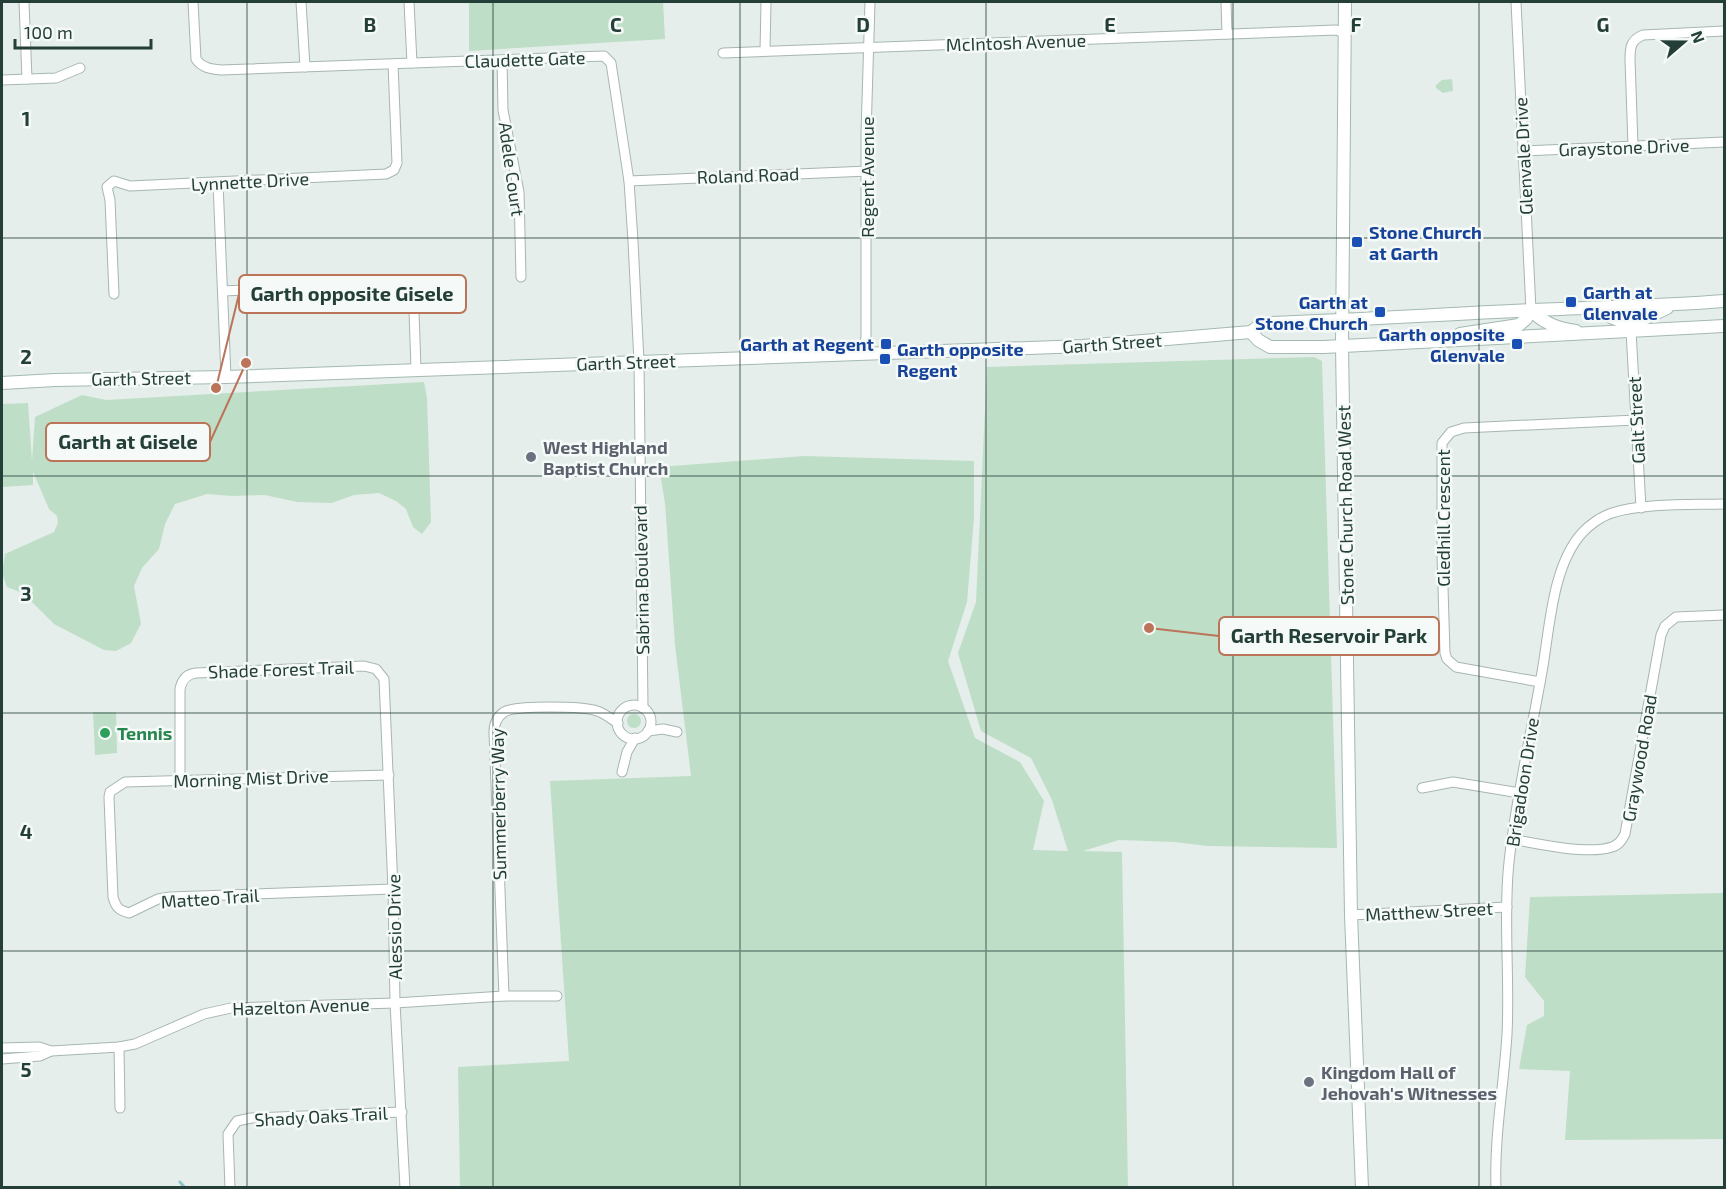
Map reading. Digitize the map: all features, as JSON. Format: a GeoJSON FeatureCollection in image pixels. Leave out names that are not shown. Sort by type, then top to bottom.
{"type":"FeatureCollection","features":[{"type":"Feature","properties":{"kind":"main road","name":"Stone Church Road West"},"geometry":{"type":"LineString","coordinates":[[1345,2],[1342,346],[1351,915],[1362,1188]]}},
{"type":"Feature","properties":{"kind":"main road","name":"Garth Street"},"geometry":{"type":"LineString","coordinates":[[2,383],[1101,345],[1251,332],[1260,325],[1270,323],[1725,301]]}},
{"type":"Feature","properties":{"kind":"main road"},"geometry":{"type":"LineString","coordinates":[[1631,331],[1635,323],[1673,305]]}},
{"type":"Feature","properties":{"kind":"main road"},"geometry":{"type":"LineString","coordinates":[[1587,308],[1623,322],[1631,331]]}},
{"type":"Feature","properties":{"kind":"main road"},"geometry":{"type":"LineString","coordinates":[[1413,342],[1519,325],[1531,310],[1548,323],[1571,330],[1595,333]]}},
{"type":"Feature","properties":{"kind":"main road"},"geometry":{"type":"LineString","coordinates":[[1251,332],[1258,340],[1270,347],[1342,346],[1725,326]]}},
{"type":"Feature","properties":{"kind":"street"},"geometry":{"type":"LineString","coordinates":[[24,2],[27,79]]}},
{"type":"Feature","properties":{"kind":"street","name":"Claudette Gate"},"geometry":{"type":"LineString","coordinates":[[193,2],[195,52],[200,65],[221,70],[604,56],[608,58],[611,63],[629,180],[639,362]]}},
{"type":"Feature","properties":{"kind":"street"},"geometry":{"type":"LineString","coordinates":[[301,2],[305,67]]}},
{"type":"Feature","properties":{"kind":"street"},"geometry":{"type":"LineString","coordinates":[[410,2],[412,63]]}},
{"type":"Feature","properties":{"kind":"street"},"geometry":{"type":"LineString","coordinates":[[765,51],[766,2]]}},
{"type":"Feature","properties":{"kind":"street","name":"Regent Avenue"},"geometry":{"type":"LineString","coordinates":[[863,353],[866,337],[868,171],[866,134],[870,2]]}},
{"type":"Feature","properties":{"kind":"street"},"geometry":{"type":"LineString","coordinates":[[1227,2],[1227,34]]}},
{"type":"Feature","properties":{"kind":"street","name":"Glenvale Drive"},"geometry":{"type":"LineString","coordinates":[[1516,2],[1531,310]]}},
{"type":"Feature","properties":{"kind":"street","name":"McIntosh Avenue"},"geometry":{"type":"LineString","coordinates":[[723,53],[1336,30],[1345,33]]}},
{"type":"Feature","properties":{"kind":"street"},"geometry":{"type":"LineString","coordinates":[[1633,146],[1630,59],[1632,42],[1643,35],[1725,31]]}},
{"type":"Feature","properties":{"kind":"street","name":"Adele Court"},"geometry":{"type":"LineString","coordinates":[[502,60],[503,110],[519,192],[521,277]]}},
{"type":"Feature","properties":{"kind":"street","name":"Lynnette Drive"},"geometry":{"type":"LineString","coordinates":[[114,294],[110,200],[107,187],[114,181],[130,186],[386,174],[394,170],[397,163],[393,64]]}},
{"type":"Feature","properties":{"kind":"street"},"geometry":{"type":"LineString","coordinates":[[2,80],[56,78],[80,68]]}},
{"type":"Feature","properties":{"kind":"street","name":"Graystone Drive"},"geometry":{"type":"LineString","coordinates":[[1523,151],[1725,142]]}},
{"type":"Feature","properties":{"kind":"street","name":"Roland Road"},"geometry":{"type":"LineString","coordinates":[[629,180],[868,171]]}},
{"type":"Feature","properties":{"kind":"street"},"geometry":{"type":"LineString","coordinates":[[218,183],[226,377]]}},
{"type":"Feature","properties":{"kind":"street"},"geometry":{"type":"LineString","coordinates":[[223,291],[413,283],[416,369]]}},
{"type":"Feature","properties":{"kind":"street","name":"Galt Street"},"geometry":{"type":"LineString","coordinates":[[1631,331],[1641,508]]}},
{"type":"Feature","properties":{"kind":"street","name":"Sabrina Boulevard"},"geometry":{"type":"LineString","coordinates":[[639,362],[643,708]]}},
{"type":"Feature","properties":{"kind":"street","name":"Gledhill Crescent"},"geometry":{"type":"LineString","coordinates":[[1540,682],[1456,667],[1447,659],[1442,555],[1442,443],[1451,432],[1464,428],[1636,420]]}},
{"type":"Feature","properties":{"kind":"street","name":"Brigadoon Drive"},"geometry":{"type":"LineString","coordinates":[[1496,1188],[1496,1148],[1505,1074],[1508,1018],[1507,907],[1512,839],[1555,596],[1564,561],[1583,531],[1611,513],[1641,508],[1725,504]]}},
{"type":"Feature","properties":{"kind":"street","name":"Graywood Road"},"geometry":{"type":"LineString","coordinates":[[1512,839],[1546,846],[1590,849],[1609,848],[1621,841],[1625,834],[1661,635],[1665,626],[1676,617],[1725,615]]}},
{"type":"Feature","properties":{"kind":"street","name":"Shade Forest Trail"},"geometry":{"type":"LineString","coordinates":[[180,780],[180,689],[183,679],[187,676],[196,673],[364,666],[376,669]]}},
{"type":"Feature","properties":{"kind":"street","name":"Alessio Drive"},"geometry":{"type":"LineString","coordinates":[[376,669],[384,679],[385,685],[395,1003],[405,1188]]}},
{"type":"Feature","properties":{"kind":"street"},"geometry":{"type":"LineString","coordinates":[[642,690],[632,705],[622,710],[619,715],[620,730],[625,735],[635,738],[644,735],[648,731],[651,719]]}},
{"type":"Feature","properties":{"kind":"street"},"geometry":{"type":"LineString","coordinates":[[632,705],[643,708],[663,729]]}},
{"type":"Feature","properties":{"kind":"street","name":"Summerberry Way"},"geometry":{"type":"LineString","coordinates":[[504,996],[494,726],[501,715],[512,709],[579,707],[599,711],[622,710]]}},
{"type":"Feature","properties":{"kind":"street","name":"Summerberry Way"},"geometry":{"type":"LineString","coordinates":[[599,711],[618,723]]}},
{"type":"Feature","properties":{"kind":"street"},"geometry":{"type":"LineString","coordinates":[[648,731],[663,729],[677,732]]}},
{"type":"Feature","properties":{"kind":"street"},"geometry":{"type":"LineString","coordinates":[[625,735],[627,752]]}},
{"type":"Feature","properties":{"kind":"street"},"geometry":{"type":"LineString","coordinates":[[622,772],[627,752],[635,738]]}},
{"type":"Feature","properties":{"kind":"street","name":"Morning Mist Drive"},"geometry":{"type":"LineString","coordinates":[[114,788],[124,782],[389,775]]}},
{"type":"Feature","properties":{"kind":"street"},"geometry":{"type":"LineString","coordinates":[[1422,788],[1454,782],[1520,793]]}},
{"type":"Feature","properties":{"kind":"street","name":"Matteo Trail"},"geometry":{"type":"LineString","coordinates":[[114,788],[109,798],[113,897],[116,907],[120,910],[129,913],[158,899],[170,897],[393,889]]}},
{"type":"Feature","properties":{"kind":"street","name":"Matthew Street"},"geometry":{"type":"LineString","coordinates":[[1351,915],[1507,907]]}},
{"type":"Feature","properties":{"kind":"street","name":"Hazelton Avenue"},"geometry":{"type":"LineString","coordinates":[[2,1059],[40,1056],[51,1051],[135,1044],[191,1019],[217,1011],[504,996],[557,996]]}},
{"type":"Feature","properties":{"kind":"street","name":"Hazelton Avenue"},"geometry":{"type":"LineString","coordinates":[[2,1048],[39,1047],[51,1051]]}},
{"type":"Feature","properties":{"kind":"street"},"geometry":{"type":"LineString","coordinates":[[119,1047],[120,1108]]}},
{"type":"Feature","properties":{"kind":"street","name":"Shady Oaks Trail"},"geometry":{"type":"LineString","coordinates":[[230,1188],[228,1134],[237,1122],[251,1118],[402,1112]]}},
{"type":"Feature","properties":{"kind":"green space"},"geometry":{"type":"Polygon","coordinates":[[[469,2],[663,2],[665,39],[469,51],[469,2]]]}},
{"type":"Feature","properties":{"kind":"green space"},"geometry":{"type":"Polygon","coordinates":[[[1452,79],[1453,91],[1443,93],[1436,88],[1442,80],[1452,79]]]}},
{"type":"Feature","properties":{"kind":"green space"},"geometry":{"type":"Polygon","coordinates":[[[1314,357],[1322,361],[1337,848],[1208,846],[1119,840],[1083,851],[1122,852],[1128,1187],[460,1187],[458,1067],[569,1061],[550,781],[691,776],[675,645],[665,503],[659,467],[804,456],[974,461],[974,518],[967,602],[948,661],[975,738],[1020,762],[1044,801],[1033,850],[1068,851],[1052,800],[1031,758],[981,731],[958,653],[976,602],[987,367],[1314,357]]]}},
{"type":"Feature","properties":{"kind":"green space"},"geometry":{"type":"Polygon","coordinates":[[[424,382],[427,398],[431,522],[422,534],[413,527],[406,509],[379,493],[354,495],[332,503],[297,502],[265,495],[207,494],[175,504],[165,524],[159,549],[142,568],[134,586],[141,624],[131,643],[116,651],[104,650],[54,624],[23,593],[7,587],[2,573],[5,554],[54,532],[58,523],[57,516],[49,509],[33,472],[33,485],[2,487],[2,404],[28,403],[32,461],[35,417],[82,395],[106,400],[424,382]]]}},
{"type":"Feature","properties":{"kind":"green space","name":"Tennis"},"geometry":{"type":"Polygon","coordinates":[[[93,712],[116,712],[117,753],[95,755],[93,712]]]}},
{"type":"Feature","properties":{"kind":"green space"},"geometry":{"type":"Polygon","coordinates":[[[634,714],[639,716],[641,721],[639,726],[634,728],[629,726],[627,721],[629,716],[634,714]]]}},
{"type":"Feature","properties":{"kind":"green space"},"geometry":{"type":"Polygon","coordinates":[[[1724,893],[1724,1139],[1565,1140],[1570,1071],[1519,1069],[1527,1025],[1544,1016],[1544,1001],[1525,977],[1530,897],[1724,893]]]}},
{"type":"Feature","properties":{"kind":"waterway"},"geometry":{"type":"LineString","coordinates":[[180,1182],[185,1188]]}},
{"type":"Feature","properties":{"kind":"place","name":"Stone Church at Garth"},"geometry":{"type":"Point","coordinates":[1357,242]}},
{"type":"Feature","properties":{"kind":"place","name":"Garth at Glenvale"},"geometry":{"type":"Point","coordinates":[1571,302]}},
{"type":"Feature","properties":{"kind":"place","name":"Garth at Stone Church"},"geometry":{"type":"Point","coordinates":[1380,312]}},
{"type":"Feature","properties":{"kind":"place","name":"Garth at Regent"},"geometry":{"type":"Point","coordinates":[886,344]}},
{"type":"Feature","properties":{"kind":"place","name":"Garth opposite Glenvale"},"geometry":{"type":"Point","coordinates":[1517,344]}},
{"type":"Feature","properties":{"kind":"place","name":"Garth opposite Regent"},"geometry":{"type":"Point","coordinates":[885,359]}},
{"type":"Feature","properties":{"kind":"place","name":"Garth at Gisele"},"geometry":{"type":"Point","coordinates":[246,363]}},
{"type":"Feature","properties":{"kind":"place","name":"Garth opposite Gisele"},"geometry":{"type":"Point","coordinates":[216,388]}},
{"type":"Feature","properties":{"kind":"place","name":"West Highland Baptist Church"},"geometry":{"type":"Point","coordinates":[531,457]}},
{"type":"Feature","properties":{"kind":"place","name":"Garth Reservoir Park"},"geometry":{"type":"Point","coordinates":[1149,628]}},
{"type":"Feature","properties":{"kind":"place","name":"Tennis"},"geometry":{"type":"Point","coordinates":[105,733]}},
{"type":"Feature","properties":{"kind":"place","name":"Kingdom Hall of Jehovah's Witnesses"},"geometry":{"type":"Point","coordinates":[1309,1082]}}]}
